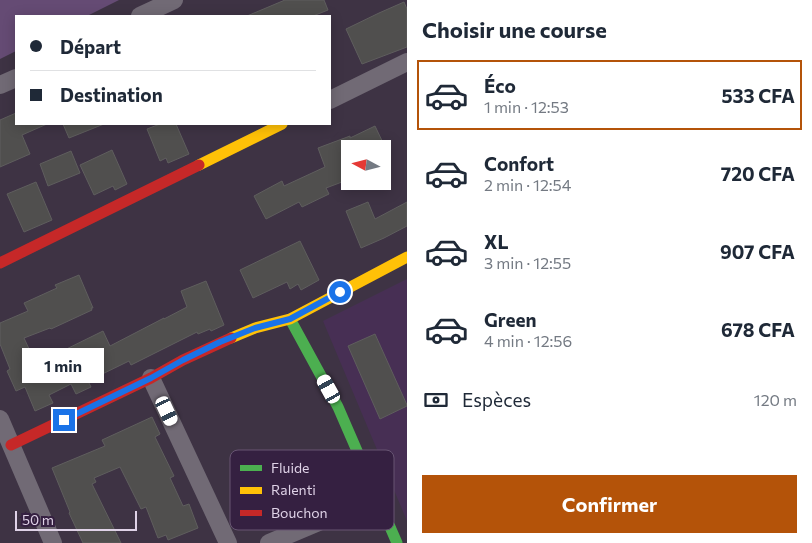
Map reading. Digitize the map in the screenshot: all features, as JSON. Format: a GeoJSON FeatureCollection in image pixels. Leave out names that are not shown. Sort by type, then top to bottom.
{"type":"FeatureCollection","features":[{"type":"Feature","properties":{"kind":"street"},"geometry":{"type":"LineString","coordinates":[[142,15],[174,0]]}},
{"type":"Feature","properties":{"kind":"street"},"geometry":{"type":"LineString","coordinates":[[331,100],[407,62]]}},
{"type":"Feature","properties":{"kind":"street"},"geometry":{"type":"LineString","coordinates":[[0,85],[15,78]]}},
{"type":"Feature","properties":{"kind":"street"},"geometry":{"type":"LineString","coordinates":[[0,263],[280,125]]}},
{"type":"Feature","properties":{"kind":"street"},"geometry":{"type":"LineString","coordinates":[[12,445],[151,378],[220,342],[255,328],[290,319],[407,257]]}},
{"type":"Feature","properties":{"kind":"street"},"geometry":{"type":"LineString","coordinates":[[290,319],[338,407],[357,450]]}},
{"type":"Feature","properties":{"kind":"street"},"geometry":{"type":"LineString","coordinates":[[151,378],[228,543]]}},
{"type":"Feature","properties":{"kind":"street"},"geometry":{"type":"LineString","coordinates":[[0,419],[53,543]]}},
{"type":"Feature","properties":{"kind":"street"},"geometry":{"type":"LineString","coordinates":[[269,543],[300,530]]}},
{"type":"Feature","properties":{"kind":"street"},"geometry":{"type":"LineString","coordinates":[[392,530],[397,543]]}},
{"type":"Feature","properties":{"kind":"shaded area"},"geometry":{"type":"Polygon","coordinates":[[[0,0],[119,0],[89,15],[15,15],[15,52],[0,59],[0,0]]]}},
{"type":"Feature","properties":{"kind":"shaded area"},"geometry":{"type":"Polygon","coordinates":[[[407,279],[407,521],[394,490],[394,450],[377,450],[323,321],[407,279]]]}},
{"type":"Feature","properties":{"kind":"building"},"geometry":{"type":"Polygon","coordinates":[[[285,0],[324,0],[328,10],[316,15],[249,15],[285,0]]]}},
{"type":"Feature","properties":{"kind":"building"},"geometry":{"type":"Polygon","coordinates":[[[404,2],[407,9],[407,47],[362,64],[346,29],[404,2]]]}},
{"type":"Feature","properties":{"kind":"building"},"geometry":{"type":"Polygon","coordinates":[[[15,113],[15,125],[45,125],[22,135],[30,154],[0,167],[0,120],[15,113]]]}},
{"type":"Feature","properties":{"kind":"building"},"geometry":{"type":"Polygon","coordinates":[[[63,125],[102,125],[69,138],[63,125]]]}},
{"type":"Feature","properties":{"kind":"building"},"geometry":{"type":"Polygon","coordinates":[[[157,125],[176,125],[189,154],[168,163],[166,158],[160,161],[147,129],[157,125]]]}},
{"type":"Feature","properties":{"kind":"building"},"geometry":{"type":"Polygon","coordinates":[[[375,126],[382,140],[341,140],[341,182],[326,188],[329,194],[302,207],[299,202],[266,219],[254,196],[282,181],[284,186],[325,167],[318,148],[350,136],[350,138],[375,126]]]}},
{"type":"Feature","properties":{"kind":"building"},"geometry":{"type":"Polygon","coordinates":[[[112,150],[127,184],[115,190],[113,186],[94,195],[80,165],[112,150]]]}},
{"type":"Feature","properties":{"kind":"building"},"geometry":{"type":"Polygon","coordinates":[[[71,151],[80,173],[48,186],[40,164],[71,151]]]}},
{"type":"Feature","properties":{"kind":"building"},"geometry":{"type":"Polygon","coordinates":[[[36,182],[52,220],[24,232],[7,194],[36,182]]]}},
{"type":"Feature","properties":{"kind":"building"},"geometry":{"type":"Polygon","coordinates":[[[368,202],[375,219],[407,202],[407,226],[361,248],[346,211],[368,202]]]}},
{"type":"Feature","properties":{"kind":"building"},"geometry":{"type":"Polygon","coordinates":[[[300,241],[319,280],[301,290],[298,284],[290,289],[287,282],[253,298],[240,270],[300,241]]]}},
{"type":"Feature","properties":{"kind":"building"},"geometry":{"type":"Polygon","coordinates":[[[79,275],[93,308],[51,329],[24,338],[36,364],[103,331],[110,346],[187,307],[181,291],[206,281],[224,325],[211,331],[210,329],[198,334],[197,332],[131,365],[129,361],[88,381],[91,387],[76,394],[71,384],[49,395],[53,403],[35,411],[25,387],[16,391],[7,371],[10,369],[0,344],[0,323],[28,311],[24,303],[57,288],[55,285],[79,275]]]}},
{"type":"Feature","properties":{"kind":"building"},"geometry":{"type":"Polygon","coordinates":[[[375,334],[407,405],[380,419],[348,346],[375,334]]]}},
{"type":"Feature","properties":{"kind":"building"},"geometry":{"type":"Polygon","coordinates":[[[152,417],[160,434],[155,437],[174,476],[170,478],[183,506],[189,504],[198,528],[168,540],[166,535],[158,538],[146,507],[141,509],[120,467],[94,478],[96,482],[92,484],[121,543],[83,543],[52,468],[105,446],[102,440],[152,417]]]}},
{"type":"Feature","properties":{"kind":"traffic: fast"},"geometry":{"type":"LineString","coordinates":[[290,319],[338,407],[357,450]]}},
{"type":"Feature","properties":{"kind":"traffic: fast"},"geometry":{"type":"LineString","coordinates":[[391,530],[397,543]]}},
{"type":"Feature","properties":{"kind":"traffic: slow"},"geometry":{"type":"LineString","coordinates":[[199,165],[280,125]]}},
{"type":"Feature","properties":{"kind":"traffic: slow"},"geometry":{"type":"LineString","coordinates":[[231,338],[255,328],[290,319],[407,257]]}},
{"type":"Feature","properties":{"kind":"traffic: jam"},"geometry":{"type":"LineString","coordinates":[[0,263],[199,165]]}},
{"type":"Feature","properties":{"kind":"traffic: jam"},"geometry":{"type":"LineString","coordinates":[[11,445],[231,338]]}},
{"type":"Feature","properties":{"kind":"route"},"geometry":{"type":"LineString","coordinates":[[64,420],[220,342],[255,328],[290,319],[340,292]]}}]}
